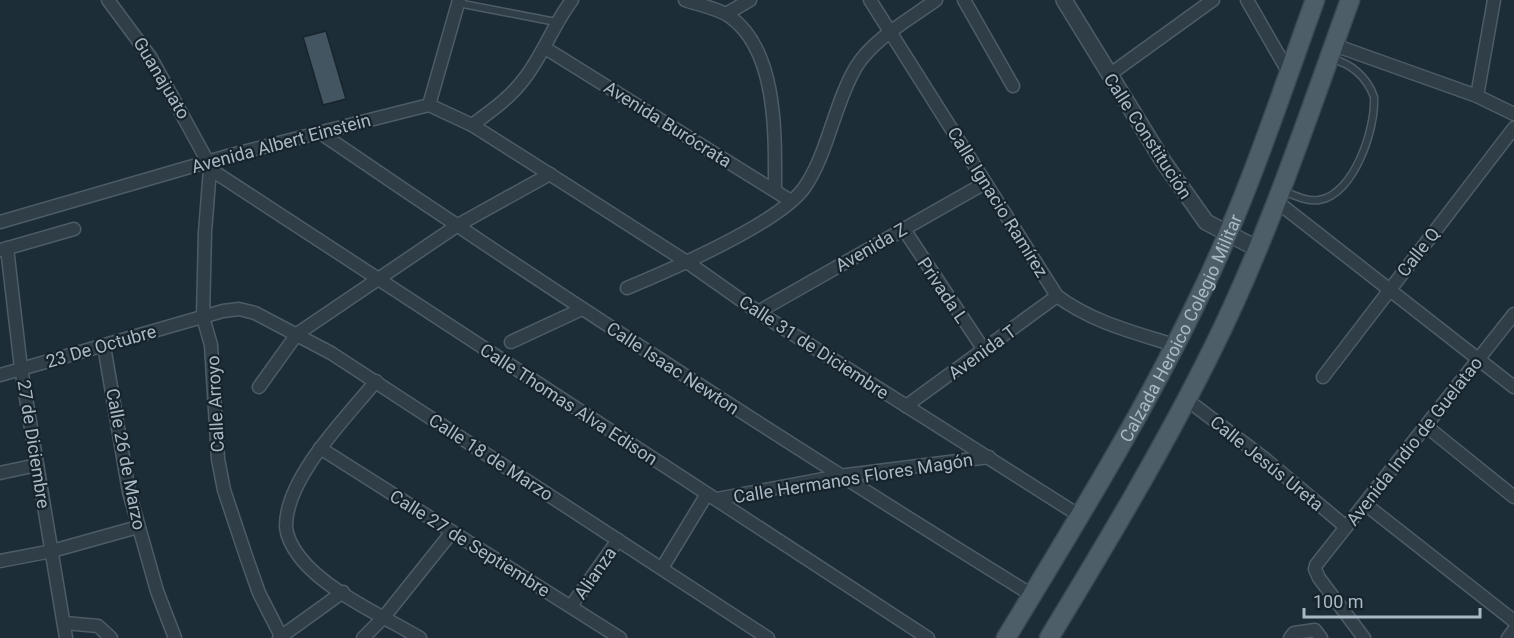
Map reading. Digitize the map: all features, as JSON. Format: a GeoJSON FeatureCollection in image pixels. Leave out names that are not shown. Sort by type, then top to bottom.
{"type":"FeatureCollection","features":[{"type":"Feature","properties":{"kind":"main road","name":"Calzada Heroico Colegio Militar"},"geometry":{"type":"LineString","coordinates":[[1006,638],[1080,516],[1174,345],[1227,235],[1315,0]]}},
{"type":"Feature","properties":{"kind":"main road","name":"Calzada Heroico Colegio Militar"},"geometry":{"type":"LineString","coordinates":[[1049,638],[1123,517],[1213,348],[1278,195],[1350,0]]}},
{"type":"Feature","properties":{"kind":"street","name":"Guanajuato"},"geometry":{"type":"LineString","coordinates":[[108,0],[151,58],[209,165]]}},
{"type":"Feature","properties":{"kind":"street"},"geometry":{"type":"LineString","coordinates":[[472,125],[509,97],[544,48],[556,22],[572,0]]}},
{"type":"Feature","properties":{"kind":"street"},"geometry":{"type":"LineString","coordinates":[[685,0],[726,14],[745,30],[762,60],[774,127],[775,189]]}},
{"type":"Feature","properties":{"kind":"street"},"geometry":{"type":"LineString","coordinates":[[726,14],[750,0]]}},
{"type":"Feature","properties":{"kind":"street","name":"Calle Ignacio Ramírez"},"geometry":{"type":"LineString","coordinates":[[870,0],[1056,296],[1076,310],[1101,322],[1174,345]]}},
{"type":"Feature","properties":{"kind":"street"},"geometry":{"type":"LineString","coordinates":[[627,288],[687,262],[777,212],[791,201],[803,189],[813,172],[857,66],[891,33],[936,0]]}},
{"type":"Feature","properties":{"kind":"street"},"geometry":{"type":"LineString","coordinates":[[964,0],[1013,86]]}},
{"type":"Feature","properties":{"kind":"street","name":"Calle Constitución"},"geometry":{"type":"LineString","coordinates":[[1064,0],[1191,203],[1206,222],[1227,235],[1256,248]]}},
{"type":"Feature","properties":{"kind":"street"},"geometry":{"type":"LineString","coordinates":[[1109,75],[1213,0]]}},
{"type":"Feature","properties":{"kind":"street"},"geometry":{"type":"LineString","coordinates":[[1247,0],[1289,73]]}},
{"type":"Feature","properties":{"kind":"street"},"geometry":{"type":"LineString","coordinates":[[1477,96],[1494,0]]}},
{"type":"Feature","properties":{"kind":"street"},"geometry":{"type":"LineString","coordinates":[[259,387],[297,334],[458,225],[550,174],[472,125],[429,105],[459,1]]}},
{"type":"Feature","properties":{"kind":"street","name":"Avenida Burócrata"},"geometry":{"type":"LineString","coordinates":[[544,48],[791,201]]}},
{"type":"Feature","properties":{"kind":"street"},"geometry":{"type":"LineString","coordinates":[[1331,52],[1477,96],[1514,114]]}},
{"type":"Feature","properties":{"kind":"street","name":"Avenida Albert Einstein"},"geometry":{"type":"LineString","coordinates":[[0,222],[209,165],[319,132],[429,105]]}},
{"type":"Feature","properties":{"kind":"street","name":"Calle Q"},"geometry":{"type":"LineString","coordinates":[[1323,377],[1514,128]]}},
{"type":"Feature","properties":{"kind":"street","name":"Calle Isaac Newton"},"geometry":{"type":"LineString","coordinates":[[319,132],[582,309],[839,476],[1032,595]]}},
{"type":"Feature","properties":{"kind":"street","name":"Calle Thomas Alva Edison"},"geometry":{"type":"LineString","coordinates":[[209,165],[378,279],[928,638]]}},
{"type":"Feature","properties":{"kind":"street","name":"Calle Arroyo"},"geometry":{"type":"LineString","coordinates":[[209,165],[203,317],[211,345],[218,459],[224,490],[259,593],[280,637]]}},
{"type":"Feature","properties":{"kind":"street","name":"Calle 31 de Diciembre"},"geometry":{"type":"LineString","coordinates":[[550,174],[687,262],[758,312],[1080,516]]}},
{"type":"Feature","properties":{"kind":"street","name":"Avenida Z"},"geometry":{"type":"LineString","coordinates":[[758,312],[985,183]]}},
{"type":"Feature","properties":{"kind":"street"},"geometry":{"type":"LineString","coordinates":[[1278,195],[1390,290],[1514,387]]}},
{"type":"Feature","properties":{"kind":"street","name":"Privada L"},"geometry":{"type":"LineString","coordinates":[[903,228],[984,350]]}},
{"type":"Feature","properties":{"kind":"street"},"geometry":{"type":"LineString","coordinates":[[3,250],[74,229]]}},
{"type":"Feature","properties":{"kind":"street","name":"27 de Diciembre"},"geometry":{"type":"LineString","coordinates":[[3,250],[66,638]]}},
{"type":"Feature","properties":{"kind":"street","name":"Avenida T"},"geometry":{"type":"LineString","coordinates":[[906,406],[1056,296]]}},
{"type":"Feature","properties":{"kind":"street","name":"Calle 18 de Marzo"},"geometry":{"type":"LineString","coordinates":[[203,317],[239,309],[255,312],[297,334],[376,381],[768,638]]}},
{"type":"Feature","properties":{"kind":"street"},"geometry":{"type":"LineString","coordinates":[[511,342],[582,309]]}},
{"type":"Feature","properties":{"kind":"street","name":"Avenida Indio de Guelatao"},"geometry":{"type":"LineString","coordinates":[[1364,638],[1315,569],[1514,314]]}},
{"type":"Feature","properties":{"kind":"street","name":"23 De Octubre"},"geometry":{"type":"LineString","coordinates":[[0,375],[203,317]]}},
{"type":"Feature","properties":{"kind":"street","name":"Calle 26 de Marzo"},"geometry":{"type":"LineString","coordinates":[[104,346],[129,492],[138,527],[176,638]]}},
{"type":"Feature","properties":{"kind":"street"},"geometry":{"type":"LineString","coordinates":[[376,381],[320,448],[300,483],[287,513],[286,529],[300,557],[317,574],[420,638]]}},
{"type":"Feature","properties":{"kind":"street","name":"Calle Jesús Ureta"},"geometry":{"type":"LineString","coordinates":[[1186,399],[1265,459],[1346,528]]}},
{"type":"Feature","properties":{"kind":"street"},"geometry":{"type":"LineString","coordinates":[[1426,426],[1514,497]]}},
{"type":"Feature","properties":{"kind":"street","name":"Calle 27 de Septiembre"},"geometry":{"type":"LineString","coordinates":[[320,448],[620,638]]}},
{"type":"Feature","properties":{"kind":"street","name":"Calle Hermanos Flores Magón"},"geometry":{"type":"LineString","coordinates":[[712,497],[839,476],[989,458]]}},
{"type":"Feature","properties":{"kind":"street"},"geometry":{"type":"LineString","coordinates":[[0,473],[37,465]]}},
{"type":"Feature","properties":{"kind":"street"},"geometry":{"type":"LineString","coordinates":[[662,568],[712,497]]}},
{"type":"Feature","properties":{"kind":"street"},"geometry":{"type":"LineString","coordinates":[[1365,504],[1514,621]]}},
{"type":"Feature","properties":{"kind":"street"},"geometry":{"type":"LineString","coordinates":[[0,561],[52,551],[138,527]]}},
{"type":"Feature","properties":{"kind":"street"},"geometry":{"type":"LineString","coordinates":[[363,638],[384,617],[452,532]]}},
{"type":"Feature","properties":{"kind":"street","name":"Alianza"},"geometry":{"type":"LineString","coordinates":[[571,606],[618,540]]}},
{"type":"Feature","properties":{"kind":"street"},"geometry":{"type":"LineString","coordinates":[[280,637],[343,592]]}},
{"type":"Feature","properties":{"kind":"street"},"geometry":{"type":"LineString","coordinates":[[65,623],[98,626],[111,638]]}},
{"type":"Feature","properties":{"kind":"street"},"geometry":{"type":"LineString","coordinates":[[1290,638],[1294,633],[1315,630],[1321,638]]}},
{"type":"Feature","properties":{"kind":"street"},"geometry":{"type":"LineString","coordinates":[[1508,638],[1514,630]]}},
{"type":"Feature","properties":{"kind":"lane"},"geometry":{"type":"LineString","coordinates":[[459,1],[556,22]]}},
{"type":"Feature","properties":{"kind":"lane"},"geometry":{"type":"LineString","coordinates":[[1278,195],[1317,201],[1339,191],[1355,171],[1371,126],[1374,97],[1348,63],[1331,52]]}},
{"type":"Feature","properties":{"kind":"building"},"geometry":{"type":"Polygon","coordinates":[[[326,31],[346,99],[323,105],[303,37],[326,31]]]}}]}
